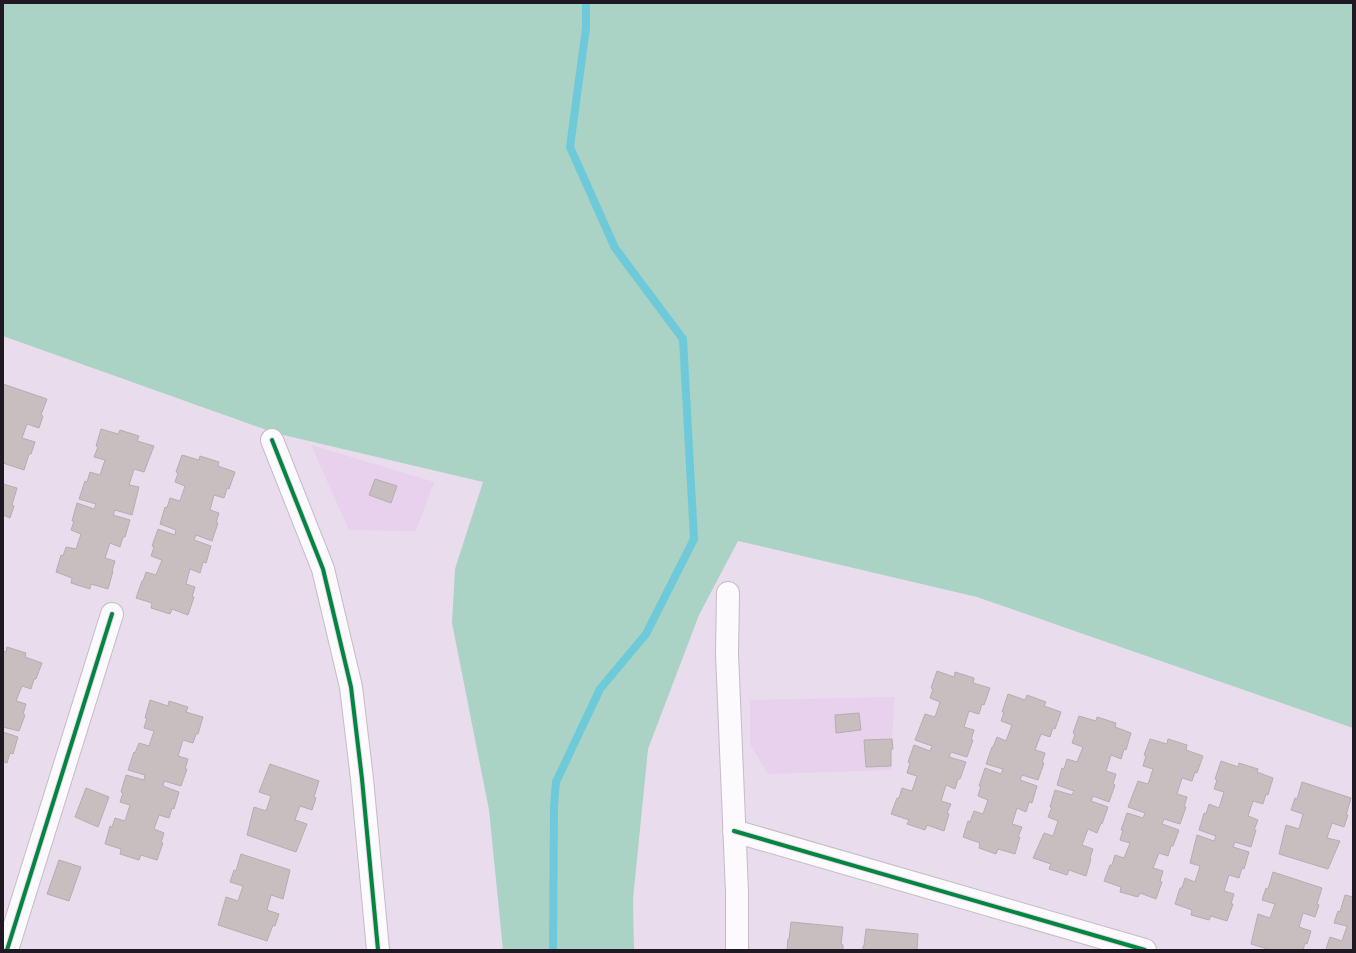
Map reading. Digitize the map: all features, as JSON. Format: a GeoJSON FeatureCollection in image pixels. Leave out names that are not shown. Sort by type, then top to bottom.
{"type":"FeatureCollection","features":[{"type":"Feature","properties":{"kind":"street"},"geometry":{"type":"LineString","coordinates":[[272,440],[323,569],[351,687],[362,779],[378,950]]}},
{"type":"Feature","properties":{"kind":"street"},"geometry":{"type":"LineString","coordinates":[[728,593],[727,654],[737,892],[737,950]]}},
{"type":"Feature","properties":{"kind":"street"},"geometry":{"type":"LineString","coordinates":[[7,950],[112,614]]}},
{"type":"Feature","properties":{"kind":"street"},"geometry":{"type":"LineString","coordinates":[[734,831],[1145,950]]}},
{"type":"Feature","properties":{"kind":"shaded area"},"geometry":{"type":"Polygon","coordinates":[[[311,445],[434,482],[416,531],[349,530],[311,445]]]}},
{"type":"Feature","properties":{"kind":"shaded area"},"geometry":{"type":"Polygon","coordinates":[[[894,697],[891,770],[768,774],[750,744],[750,700],[894,697]]]}},
{"type":"Feature","properties":{"kind":"green space"},"geometry":{"type":"Polygon","coordinates":[[[3,3],[1353,3],[1353,728],[977,597],[738,541],[699,615],[648,749],[633,899],[634,950],[503,950],[489,810],[452,623],[455,569],[483,482],[275,433],[3,336],[3,3]]]}},
{"type":"Feature","properties":{"kind":"building"},"geometry":{"type":"Polygon","coordinates":[[[3,384],[47,399],[41,415],[43,416],[39,428],[27,424],[22,438],[35,442],[24,470],[3,463],[3,384]]]}},
{"type":"Feature","properties":{"kind":"building"},"geometry":{"type":"Polygon","coordinates":[[[101,429],[118,434],[120,430],[139,436],[137,441],[154,446],[144,472],[134,469],[129,485],[139,487],[132,515],[115,510],[113,515],[130,520],[125,537],[123,537],[120,547],[110,543],[105,558],[115,561],[108,589],[91,584],[90,589],[71,583],[72,578],[56,572],[61,555],[63,556],[66,547],[76,549],[81,534],[71,530],[77,503],[94,509],[96,504],[79,499],[85,481],[87,482],[90,472],[100,475],[105,460],[94,457],[98,447],[96,446],[101,429]]]}},
{"type":"Feature","properties":{"kind":"building"},"geometry":{"type":"Polygon","coordinates":[[[182,455],[199,460],[200,456],[219,462],[218,466],[235,472],[224,498],[214,495],[210,510],[219,513],[216,523],[218,523],[212,541],[196,535],[194,540],[211,546],[206,563],[203,562],[200,573],[190,569],[186,584],[195,587],[192,597],[194,597],[188,615],[172,609],[170,614],[151,608],[152,603],[136,598],[146,572],[156,575],[162,560],[151,556],[154,547],[152,546],[158,529],[175,535],[176,530],[160,524],[165,507],[167,508],[170,498],[180,501],[185,486],[175,482],[178,473],[176,472],[182,455]]]}},
{"type":"Feature","properties":{"kind":"building"},"geometry":{"type":"Polygon","coordinates":[[[375,479],[397,486],[391,503],[369,495],[375,479]]]}},
{"type":"Feature","properties":{"kind":"building"},"geometry":{"type":"Polygon","coordinates":[[[3,484],[17,488],[10,518],[3,515],[3,484]]]}},
{"type":"Feature","properties":{"kind":"building"},"geometry":{"type":"Polygon","coordinates":[[[7,647],[26,653],[25,657],[42,663],[31,689],[22,686],[16,701],[26,704],[23,714],[25,715],[19,731],[3,727],[3,651],[6,652],[7,647]]]}},
{"type":"Feature","properties":{"kind":"building"},"geometry":{"type":"Polygon","coordinates":[[[937,671],[954,677],[955,672],[974,678],[973,683],[990,688],[979,714],[969,711],[964,727],[974,730],[971,740],[973,740],[967,757],[951,752],[949,757],[966,762],[955,789],[946,785],[941,801],[951,804],[947,813],[949,814],[944,831],[927,825],[925,830],[907,824],[909,820],[891,814],[902,788],[912,791],[917,776],[907,773],[910,763],[908,762],[914,745],[930,751],[932,746],[915,740],[925,714],[935,717],[940,702],[930,698],[933,689],[931,688],[937,671]]]}},
{"type":"Feature","properties":{"kind":"building"},"geometry":{"type":"Polygon","coordinates":[[[1008,694],[1025,700],[1027,695],[1046,702],[1044,706],[1061,712],[1055,729],[1053,728],[1050,737],[1041,734],[1035,750],[1045,753],[1042,763],[1044,763],[1038,780],[1022,775],[1020,780],[1037,786],[1032,803],[1029,802],[1026,812],[1017,808],[1012,824],[1022,827],[1018,837],[1020,837],[1015,854],[998,849],[996,854],[979,848],[980,843],[963,837],[968,821],[970,822],[974,811],[983,814],[988,800],[978,796],[981,786],[979,786],[985,768],[1001,774],[1003,769],[986,764],[997,737],[1006,741],[1012,725],[1001,721],[1004,712],[1002,712],[1008,694]]]}},
{"type":"Feature","properties":{"kind":"building"},"geometry":{"type":"Polygon","coordinates":[[[150,700],[168,706],[169,701],[188,707],[186,712],[203,717],[198,734],[196,734],[193,743],[183,740],[178,756],[188,759],[185,769],[187,769],[181,786],[164,781],[163,786],[179,792],[174,809],[172,808],[169,818],[159,815],[154,829],[164,833],[161,843],[163,843],[157,860],[141,855],[139,860],[120,854],[121,849],[105,844],[110,826],[112,827],[115,818],[125,821],[130,805],[120,802],[126,775],[144,780],[145,775],[128,770],[134,752],[135,753],[139,743],[149,746],[154,731],[144,728],[150,700]]]}},
{"type":"Feature","properties":{"kind":"building"},"geometry":{"type":"Polygon","coordinates":[[[859,713],[861,730],[836,733],[835,715],[859,713]]]}},
{"type":"Feature","properties":{"kind":"building"},"geometry":{"type":"Polygon","coordinates":[[[1079,716],[1096,721],[1097,717],[1116,723],[1115,727],[1131,733],[1126,750],[1124,749],[1121,759],[1111,755],[1106,771],[1116,774],[1113,784],[1115,785],[1109,802],[1093,796],[1091,801],[1108,807],[1097,833],[1088,829],[1082,845],[1093,849],[1086,876],[1069,870],[1067,875],[1049,869],[1051,864],[1033,858],[1044,833],[1053,836],[1058,821],[1048,817],[1052,807],[1050,807],[1055,790],[1072,795],[1074,791],[1057,785],[1062,768],[1064,769],[1067,759],[1077,762],[1083,747],[1072,743],[1075,734],[1073,733],[1079,716]]]}},
{"type":"Feature","properties":{"kind":"building"},"geometry":{"type":"Polygon","coordinates":[[[3,732],[18,737],[13,754],[10,753],[7,763],[3,762],[3,732]]]}},
{"type":"Feature","properties":{"kind":"building"},"geometry":{"type":"Polygon","coordinates":[[[892,739],[893,749],[891,749],[891,766],[866,767],[864,740],[892,739]]]}},
{"type":"Feature","properties":{"kind":"building"},"geometry":{"type":"Polygon","coordinates":[[[1150,739],[1167,744],[1168,739],[1187,745],[1186,750],[1203,756],[1197,773],[1195,772],[1192,781],[1182,778],[1177,794],[1187,797],[1184,807],[1186,807],[1180,824],[1164,819],[1162,824],[1179,830],[1168,856],[1159,853],[1153,868],[1163,871],[1160,881],[1162,882],[1156,899],[1140,893],[1138,897],[1120,892],[1121,887],[1104,881],[1115,855],[1124,858],[1130,843],[1120,840],[1123,830],[1121,830],[1127,813],[1143,818],[1145,813],[1128,807],[1138,781],[1148,784],[1153,769],[1143,766],[1146,756],[1144,755],[1150,739]]]}},
{"type":"Feature","properties":{"kind":"building"},"geometry":{"type":"Polygon","coordinates":[[[1221,761],[1238,767],[1239,763],[1258,769],[1257,772],[1273,778],[1268,795],[1266,794],[1263,804],[1253,801],[1248,816],[1258,820],[1254,830],[1256,830],[1251,847],[1235,842],[1233,847],[1249,852],[1244,869],[1242,868],[1239,878],[1229,875],[1224,891],[1234,894],[1231,904],[1233,904],[1227,921],[1211,916],[1209,920],[1191,915],[1192,910],[1175,904],[1185,878],[1195,882],[1200,866],[1190,863],[1197,835],[1214,841],[1216,836],[1199,830],[1204,813],[1206,814],[1209,804],[1219,808],[1224,792],[1214,789],[1217,780],[1215,779],[1221,761]]]}},
{"type":"Feature","properties":{"kind":"building"},"geometry":{"type":"Polygon","coordinates":[[[270,764],[319,781],[312,810],[300,806],[295,820],[307,824],[296,852],[247,835],[254,807],[266,811],[271,796],[259,792],[270,764]]]}},
{"type":"Feature","properties":{"kind":"building"},"geometry":{"type":"Polygon","coordinates":[[[1302,782],[1351,798],[1344,827],[1332,823],[1327,838],[1340,841],[1328,869],[1279,854],[1286,825],[1299,829],[1303,814],[1291,810],[1295,798],[1297,799],[1302,782]]]}},
{"type":"Feature","properties":{"kind":"building"},"geometry":{"type":"Polygon","coordinates":[[[86,788],[109,797],[98,827],[75,817],[86,788]]]}},
{"type":"Feature","properties":{"kind":"building"},"geometry":{"type":"Polygon","coordinates":[[[241,854],[290,870],[283,899],[271,895],[267,910],[279,914],[275,926],[273,925],[267,941],[218,925],[226,897],[238,901],[243,886],[230,882],[234,870],[236,871],[241,854]]]}},
{"type":"Feature","properties":{"kind":"building"},"geometry":{"type":"Polygon","coordinates":[[[59,860],[81,867],[69,901],[47,894],[59,860]]]}},
{"type":"Feature","properties":{"kind":"building"},"geometry":{"type":"Polygon","coordinates":[[[1273,872],[1322,888],[1315,917],[1303,913],[1299,927],[1311,931],[1307,944],[1305,943],[1303,950],[1271,950],[1251,944],[1258,914],[1270,918],[1275,904],[1262,900],[1266,888],[1268,889],[1273,872]]]}},
{"type":"Feature","properties":{"kind":"building"},"geometry":{"type":"Polygon","coordinates":[[[1345,895],[1353,897],[1353,950],[1328,950],[1326,949],[1330,937],[1342,941],[1347,926],[1334,923],[1338,911],[1340,912],[1345,895]]]}},
{"type":"Feature","properties":{"kind":"building"},"geometry":{"type":"Polygon","coordinates":[[[791,922],[843,927],[841,944],[843,945],[843,950],[787,950],[791,922]]]}},
{"type":"Feature","properties":{"kind":"building"},"geometry":{"type":"Polygon","coordinates":[[[866,929],[918,934],[917,950],[863,950],[866,929]]]}},
{"type":"Feature","properties":{"kind":"waterway"},"geometry":{"type":"LineString","coordinates":[[553,950],[554,806],[556,782],[600,689],[646,634],[694,539],[683,339],[615,248],[570,147],[586,28],[586,3]]}},
{"type":"Feature","properties":{"kind":"cycle path"},"geometry":{"type":"LineString","coordinates":[[272,440],[323,569],[351,687],[362,779],[378,950]]}},
{"type":"Feature","properties":{"kind":"cycle path"},"geometry":{"type":"LineString","coordinates":[[7,950],[112,614]]}},
{"type":"Feature","properties":{"kind":"cycle path"},"geometry":{"type":"LineString","coordinates":[[734,831],[1145,950]]}}]}
